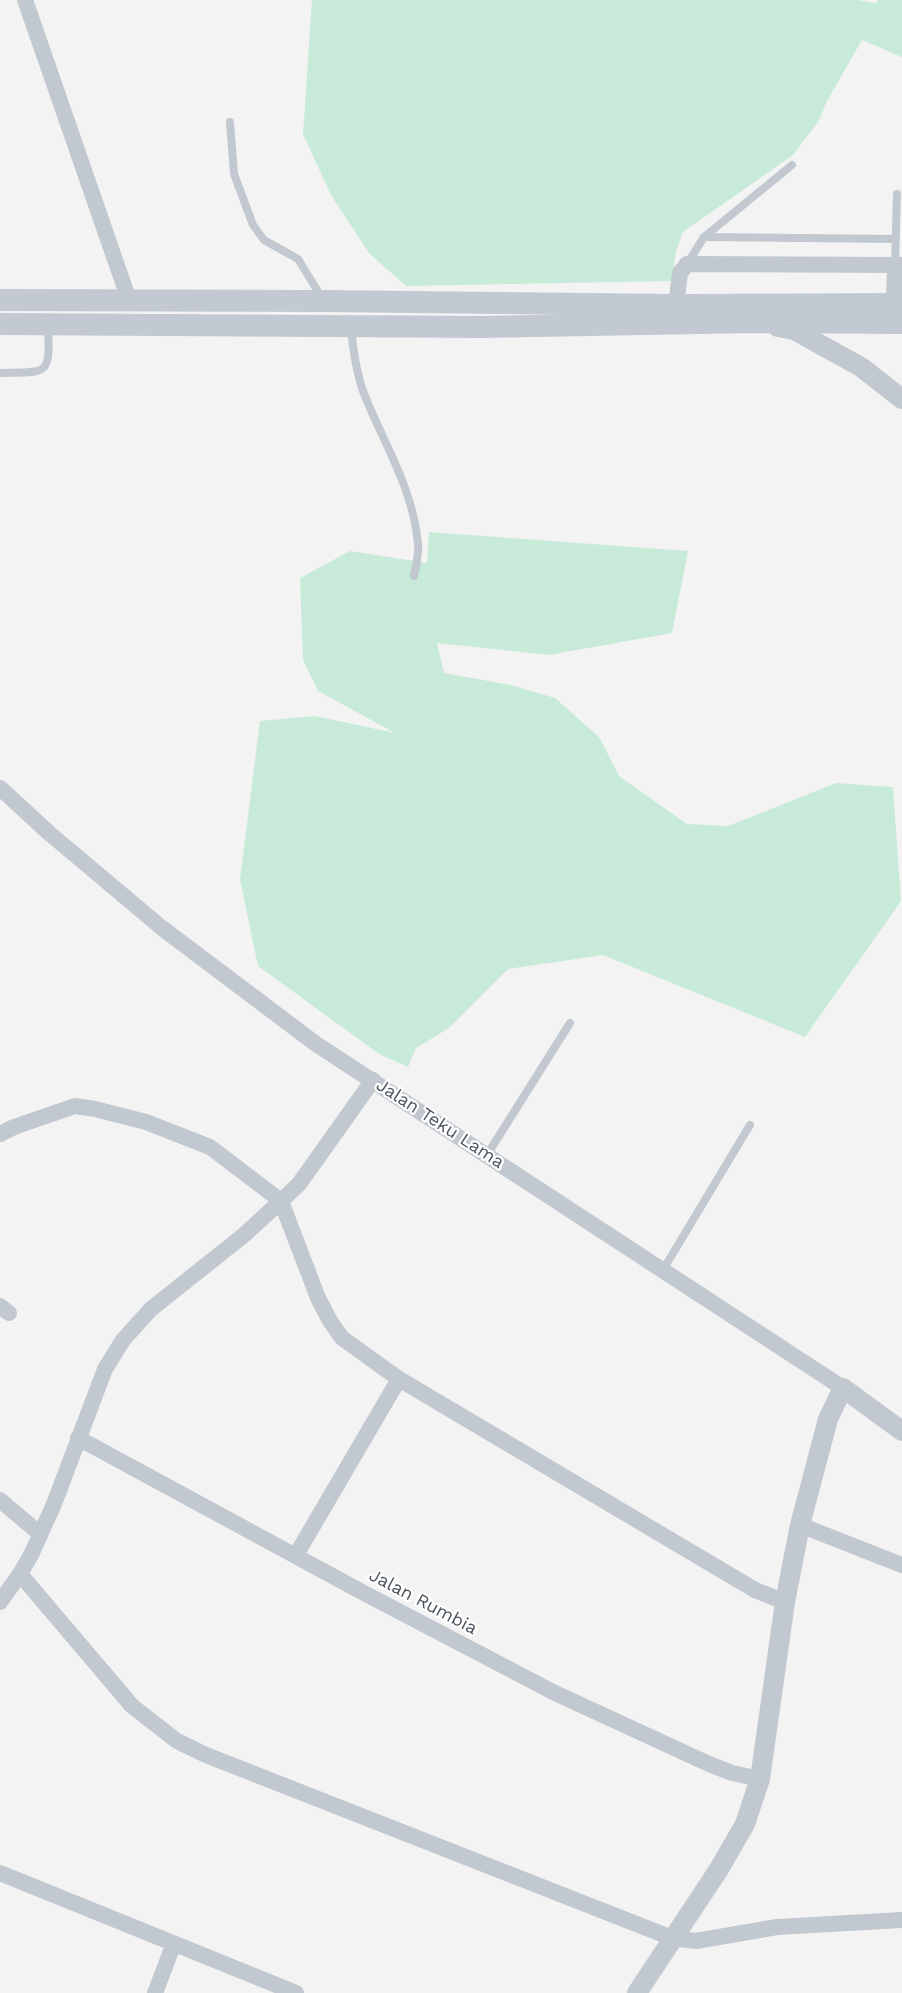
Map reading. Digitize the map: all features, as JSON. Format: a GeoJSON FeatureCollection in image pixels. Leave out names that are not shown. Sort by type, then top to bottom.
{"type":"FeatureCollection","features":[{"type":"Feature","properties":{"kind":"main road"},"geometry":{"type":"LineString","coordinates":[[0,300],[324,301],[899,310]]}},
{"type":"Feature","properties":{"kind":"main road"},"geometry":{"type":"LineString","coordinates":[[0,324],[481,327],[754,322],[899,310]]}},
{"type":"Feature","properties":{"kind":"street"},"geometry":{"type":"LineString","coordinates":[[25,0],[129,300]]}},
{"type":"Feature","properties":{"kind":"street"},"geometry":{"type":"LineString","coordinates":[[676,305],[680,273],[687,264],[899,265],[899,310]]}},
{"type":"Feature","properties":{"kind":"street"},"geometry":{"type":"LineString","coordinates":[[754,322],[794,330],[861,367],[902,399]]}},
{"type":"Feature","properties":{"kind":"street","name":"Jalan Teku Lama"},"geometry":{"type":"LineString","coordinates":[[0,788],[49,833],[162,928],[316,1044],[843,1388],[902,1431]]}},
{"type":"Feature","properties":{"kind":"street"},"geometry":{"type":"LineString","coordinates":[[0,1602],[31,1556],[39,1533],[54,1504],[105,1370],[123,1340],[151,1309],[244,1235],[299,1185],[373,1080]]}},
{"type":"Feature","properties":{"kind":"street"},"geometry":{"type":"LineString","coordinates":[[0,1134],[75,1106],[146,1122],[210,1147],[281,1201],[318,1298],[342,1338],[362,1354],[399,1379],[755,1590],[785,1602]]}},
{"type":"Feature","properties":{"kind":"street"},"geometry":{"type":"LineString","coordinates":[[296,1555],[399,1379]]}},
{"type":"Feature","properties":{"kind":"street"},"geometry":{"type":"LineString","coordinates":[[637,1993],[719,1869],[745,1824],[760,1779],[785,1602],[800,1525],[828,1419],[843,1388]]}},
{"type":"Feature","properties":{"kind":"street","name":"Jalan Rumbia"},"geometry":{"type":"LineString","coordinates":[[78,1438],[362,1592],[555,1693],[709,1764],[732,1773],[760,1779]]}},
{"type":"Feature","properties":{"kind":"street"},"geometry":{"type":"LineString","coordinates":[[0,1500],[39,1533]]}},
{"type":"Feature","properties":{"kind":"street"},"geometry":{"type":"LineString","coordinates":[[800,1525],[902,1565]]}},
{"type":"Feature","properties":{"kind":"street"},"geometry":{"type":"LineString","coordinates":[[20,1574],[132,1706],[177,1741],[206,1755],[672,1938],[696,1941],[777,1927],[902,1920]]}},
{"type":"Feature","properties":{"kind":"street"},"geometry":{"type":"LineString","coordinates":[[0,1872],[296,1993]]}},
{"type":"Feature","properties":{"kind":"street"},"geometry":{"type":"LineString","coordinates":[[155,1993],[174,1942]]}},
{"type":"Feature","properties":{"kind":"lane"},"geometry":{"type":"LineString","coordinates":[[230,122],[234,174],[253,225],[264,240],[303,264],[324,301]]}},
{"type":"Feature","properties":{"kind":"lane"},"geometry":{"type":"LineString","coordinates":[[687,264],[704,237],[792,165]]}},
{"type":"Feature","properties":{"kind":"lane"},"geometry":{"type":"LineString","coordinates":[[897,194],[896,239],[899,265]]}},
{"type":"Feature","properties":{"kind":"lane"},"geometry":{"type":"LineString","coordinates":[[704,237],[896,239]]}},
{"type":"Feature","properties":{"kind":"lane"},"geometry":{"type":"LineString","coordinates":[[0,373],[38,372],[45,367],[49,358],[48,324]]}},
{"type":"Feature","properties":{"kind":"lane"},"geometry":{"type":"LineString","coordinates":[[351,327],[354,357],[363,391],[398,465],[412,513],[418,545],[414,576]]}},
{"type":"Feature","properties":{"kind":"lane"},"geometry":{"type":"LineString","coordinates":[[487,1155],[570,1023]]}},
{"type":"Feature","properties":{"kind":"lane"},"geometry":{"type":"LineString","coordinates":[[663,1270],[750,1125]]}},
{"type":"Feature","properties":{"kind":"green space"},"geometry":{"type":"Polygon","coordinates":[[[312,0],[858,0],[876,3],[878,0],[902,0],[902,57],[862,40],[827,101],[818,122],[793,155],[683,232],[676,251],[672,281],[406,286],[369,253],[331,195],[303,134],[312,0]]]}},
{"type":"Feature","properties":{"kind":"green space"},"geometry":{"type":"Polygon","coordinates":[[[429,532],[688,551],[672,633],[549,655],[437,643],[444,673],[511,685],[555,698],[599,737],[619,776],[687,824],[728,826],[836,783],[893,787],[901,901],[805,1037],[603,955],[508,969],[449,1028],[416,1048],[408,1067],[379,1054],[258,966],[240,879],[260,721],[315,716],[395,733],[318,691],[303,660],[300,578],[350,551],[427,563],[429,532]]]}}]}
